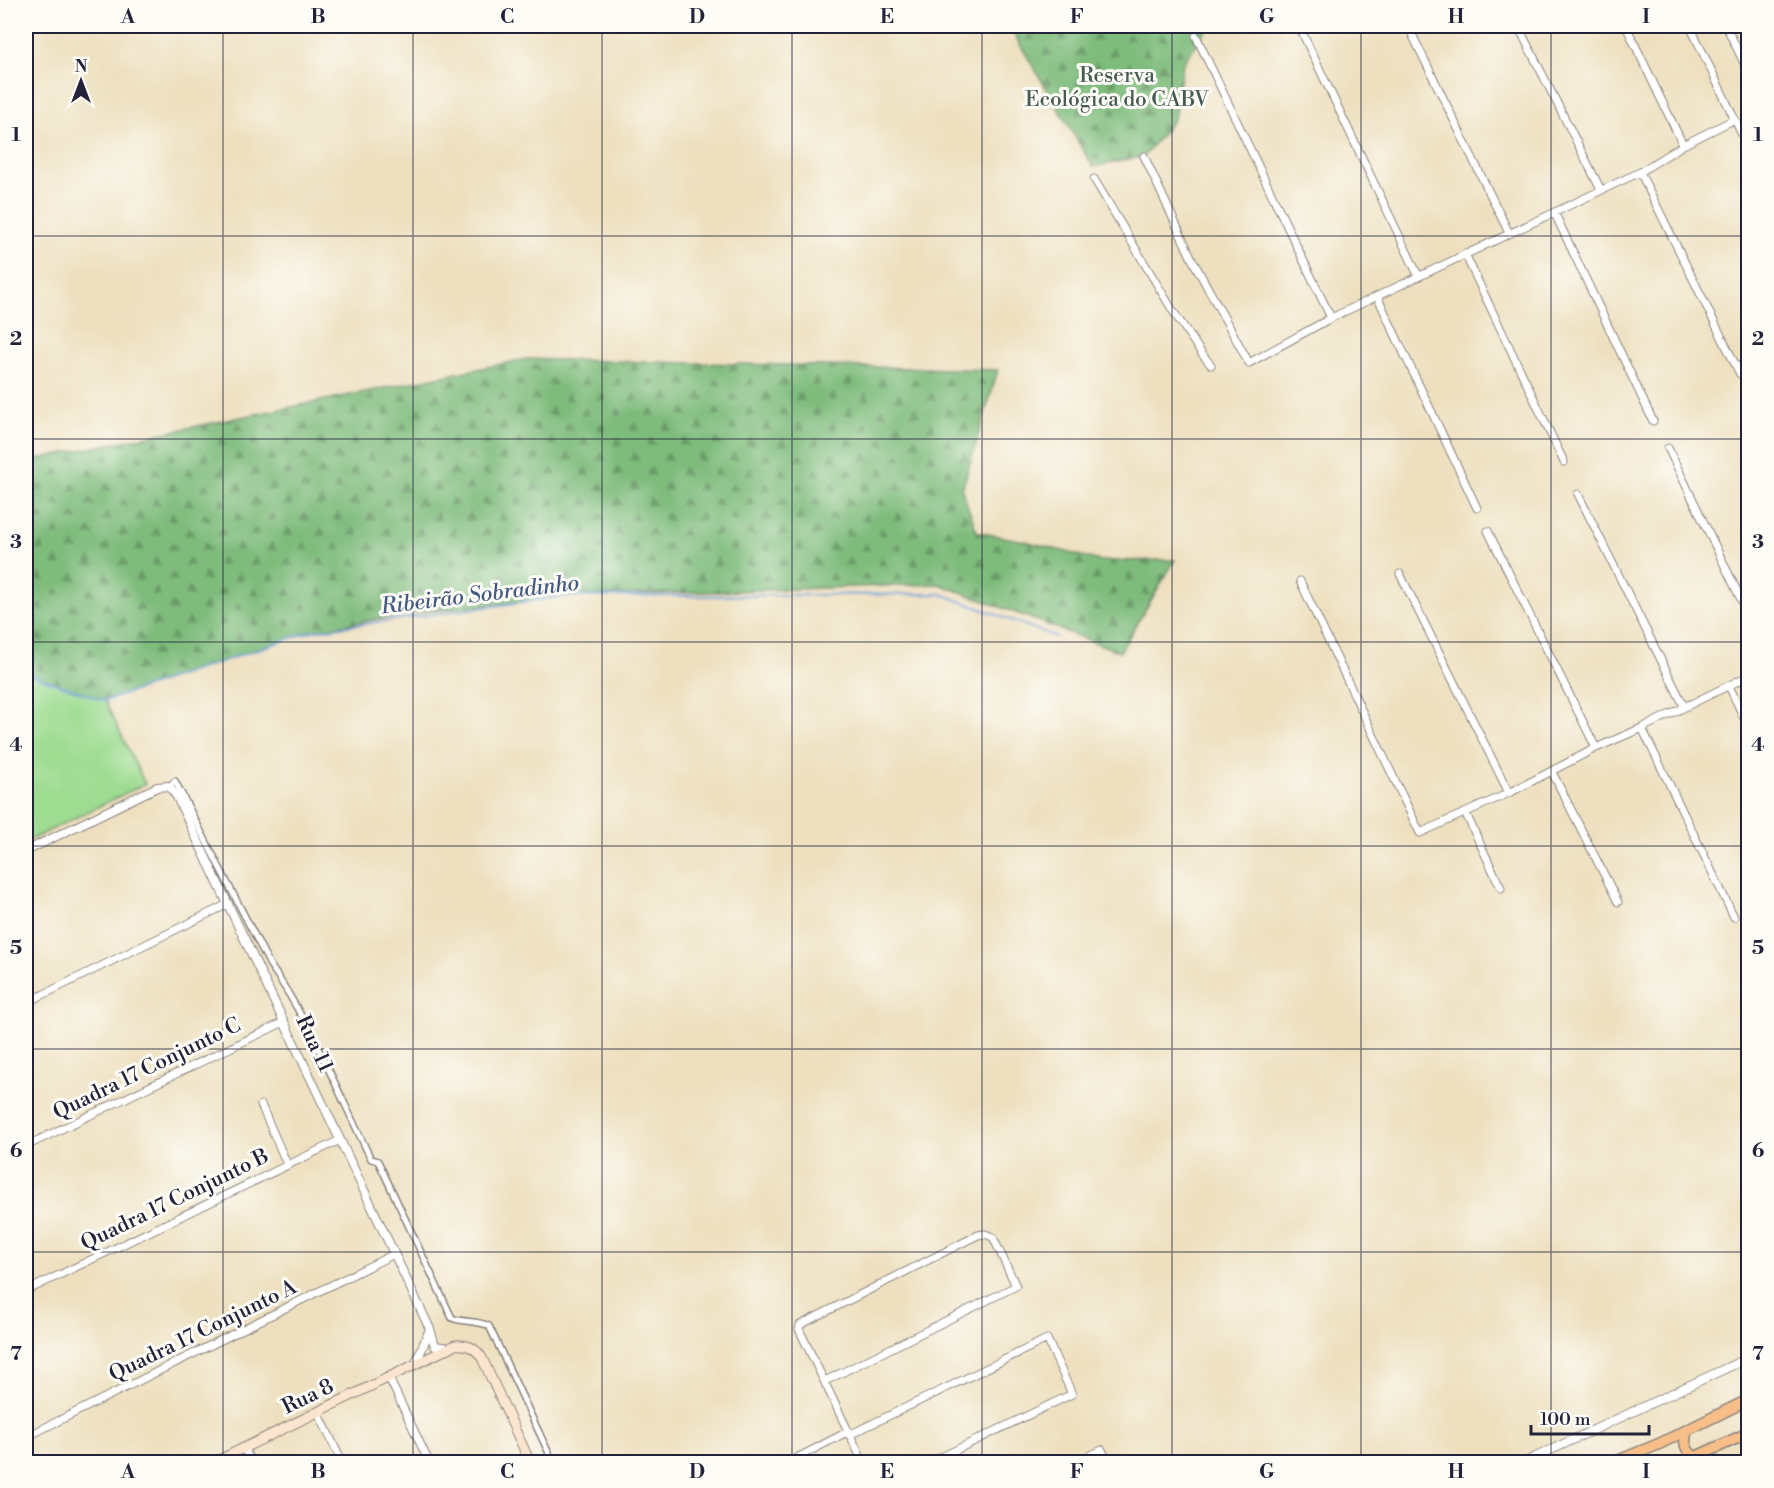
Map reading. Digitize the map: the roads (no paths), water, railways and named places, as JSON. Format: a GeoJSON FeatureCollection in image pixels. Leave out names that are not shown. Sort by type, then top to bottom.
{"type":"FeatureCollection","features":[{"type":"Feature","properties":{"kind":"highway"},"geometry":{"type":"LineString","coordinates":[[1615,1462],[1687,1431],[1749,1400]]}},
{"type":"Feature","properties":{"kind":"highway"},"geometry":{"type":"LineString","coordinates":[[1687,1431],[1684,1444],[1696,1458]]}},
{"type":"Feature","properties":{"kind":"highway"},"geometry":{"type":"LineString","coordinates":[[1685,1462],[1749,1433]]}},
{"type":"Feature","properties":{"kind":"main road"},"geometry":{"type":"LineString","coordinates":[[416,1363],[455,1345],[467,1345],[478,1352],[530,1462]]}},
{"type":"Feature","properties":{"kind":"main road","name":"Rua 8"},"geometry":{"type":"LineString","coordinates":[[215,1462],[416,1363]]}},
{"type":"Feature","properties":{"kind":"street"},"geometry":{"type":"LineString","coordinates":[[1299,26],[1418,275]]}},
{"type":"Feature","properties":{"kind":"street"},"geometry":{"type":"LineString","coordinates":[[1408,26],[1509,233]]}},
{"type":"Feature","properties":{"kind":"street"},"geometry":{"type":"LineString","coordinates":[[1518,26],[1601,190]]}},
{"type":"Feature","properties":{"kind":"street"},"geometry":{"type":"LineString","coordinates":[[1626,26],[1683,145]]}},
{"type":"Feature","properties":{"kind":"street"},"geometry":{"type":"LineString","coordinates":[[1690,26],[1749,147]]}},
{"type":"Feature","properties":{"kind":"street"},"geometry":{"type":"LineString","coordinates":[[1726,26],[1749,71]]}},
{"type":"Feature","properties":{"kind":"street"},"geometry":{"type":"LineString","coordinates":[[1196,36],[1331,318]]}},
{"type":"Feature","properties":{"kind":"street"},"geometry":{"type":"LineString","coordinates":[[1144,156],[1193,261],[1248,363],[1331,318],[1418,275],[1640,172],[1683,145],[1735,119]]}},
{"type":"Feature","properties":{"kind":"street"},"geometry":{"type":"LineString","coordinates":[[1640,172],[1740,374]]}},
{"type":"Feature","properties":{"kind":"street"},"geometry":{"type":"LineString","coordinates":[[1094,179],[1173,311],[1211,364]]}},
{"type":"Feature","properties":{"kind":"street"},"geometry":{"type":"LineString","coordinates":[[1554,212],[1653,421]]}},
{"type":"Feature","properties":{"kind":"street"},"geometry":{"type":"LineString","coordinates":[[1465,254],[1564,462]]}},
{"type":"Feature","properties":{"kind":"street"},"geometry":{"type":"LineString","coordinates":[[1377,296],[1477,508]]}},
{"type":"Feature","properties":{"kind":"street"},"geometry":{"type":"LineString","coordinates":[[1668,448],[1749,614]]}},
{"type":"Feature","properties":{"kind":"street"},"geometry":{"type":"LineString","coordinates":[[1578,494],[1684,706]]}},
{"type":"Feature","properties":{"kind":"street"},"geometry":{"type":"LineString","coordinates":[[1488,531],[1596,748]]}},
{"type":"Feature","properties":{"kind":"street"},"geometry":{"type":"LineString","coordinates":[[1400,574],[1509,793]]}},
{"type":"Feature","properties":{"kind":"street"},"geometry":{"type":"LineString","coordinates":[[1300,581],[1420,833],[1466,814],[1596,748],[1749,676]]}},
{"type":"Feature","properties":{"kind":"street"},"geometry":{"type":"LineString","coordinates":[[1729,686],[1749,726]]}},
{"type":"Feature","properties":{"kind":"street"},"geometry":{"type":"LineString","coordinates":[[1642,728],[1734,917]]}},
{"type":"Feature","properties":{"kind":"street"},"geometry":{"type":"LineString","coordinates":[[1552,772],[1618,902]]}},
{"type":"Feature","properties":{"kind":"street"},"geometry":{"type":"LineString","coordinates":[[26,851],[157,787],[169,786],[175,781],[270,965],[286,987],[299,1012],[370,1159],[378,1161],[452,1318],[458,1321],[480,1322],[489,1326],[553,1462]]}},
{"type":"Feature","properties":{"kind":"street","name":"Rua 11"},"geometry":{"type":"LineString","coordinates":[[169,786],[177,797],[430,1329],[435,1346],[448,1348]]}},
{"type":"Feature","properties":{"kind":"street"},"geometry":{"type":"LineString","coordinates":[[1466,814],[1502,888]]}},
{"type":"Feature","properties":{"kind":"street"},"geometry":{"type":"LineString","coordinates":[[26,1003],[228,904]]}},
{"type":"Feature","properties":{"kind":"street","name":"Quadra 17 Conjunto C"},"geometry":{"type":"LineString","coordinates":[[26,1146],[284,1022]]}},
{"type":"Feature","properties":{"kind":"street"},"geometry":{"type":"LineString","coordinates":[[261,1105],[287,1164]]}},
{"type":"Feature","properties":{"kind":"street","name":"Quadra 17 Conjunto B"},"geometry":{"type":"LineString","coordinates":[[26,1290],[340,1140]]}},
{"type":"Feature","properties":{"kind":"street"},"geometry":{"type":"LineString","coordinates":[[825,1381],[1016,1286],[997,1241],[990,1235],[978,1235],[802,1323],[799,1329],[863,1462]]}},
{"type":"Feature","properties":{"kind":"street","name":"Quadra 17 Conjunto A"},"geometry":{"type":"LineString","coordinates":[[26,1437],[394,1254]]}},
{"type":"Feature","properties":{"kind":"street"},"geometry":{"type":"LineString","coordinates":[[416,1363],[430,1329]]}},
{"type":"Feature","properties":{"kind":"street"},"geometry":{"type":"LineString","coordinates":[[792,1462],[1047,1339],[1072,1394],[931,1462]]}},
{"type":"Feature","properties":{"kind":"street"},"geometry":{"type":"LineString","coordinates":[[1525,1462],[1749,1358]]}},
{"type":"Feature","properties":{"kind":"street"},"geometry":{"type":"LineString","coordinates":[[389,1378],[429,1462]]}},
{"type":"Feature","properties":{"kind":"street"},"geometry":{"type":"LineString","coordinates":[[318,1412],[342,1462]]}},
{"type":"Feature","properties":{"kind":"street"},"geometry":{"type":"LineString","coordinates":[[244,1448],[250,1462]]}},
{"type":"Feature","properties":{"kind":"street"},"geometry":{"type":"LineString","coordinates":[[1075,1462],[1102,1450],[1108,1462]]}},
{"type":"Feature","properties":{"kind":"waterway","name":"Ribeirão Sobradinho"},"geometry":{"type":"LineString","coordinates":[[26,673],[105,701],[312,631],[560,597],[941,594],[1056,637]]}},
{"type":"Feature","properties":{"kind":"park label","name":"Reserva Ecológica do CABV"},"geometry":{"type":"Point","coordinates":[1117,88]}}]}
